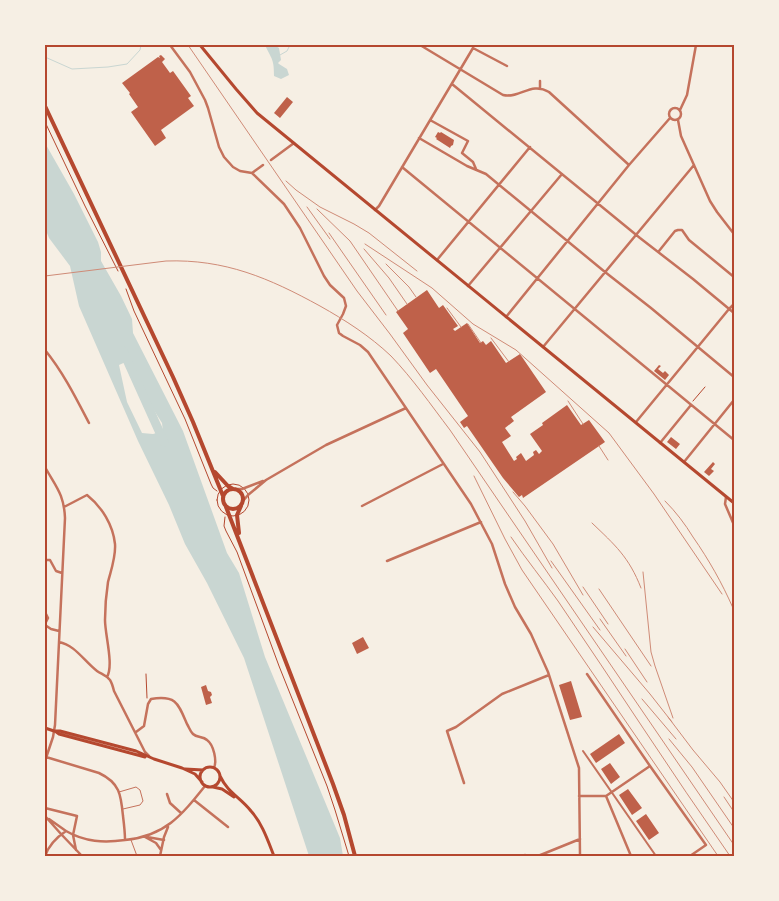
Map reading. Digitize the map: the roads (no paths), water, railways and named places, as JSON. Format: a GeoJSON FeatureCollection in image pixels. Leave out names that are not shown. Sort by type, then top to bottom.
{"type":"FeatureCollection","features":[{"type":"Feature","properties":{"kind":"main road"},"geometry":{"type":"LineString","coordinates":[[200,45],[256,113],[734,502]]}},
{"type":"Feature","properties":{"kind":"main road"},"geometry":{"type":"LineString","coordinates":[[45,106],[197,431],[333,784],[356,856]]}},
{"type":"Feature","properties":{"kind":"main road"},"geometry":{"type":"LineString","coordinates":[[210,465],[226,485],[242,495],[243,501],[238,515],[241,545]]}},
{"type":"Feature","properties":{"kind":"main road"},"geometry":{"type":"LineString","coordinates":[[223,496],[227,491],[234,489]]}},
{"type":"Feature","properties":{"kind":"main road"},"geometry":{"type":"LineString","coordinates":[[226,507],[235,509],[241,506]]}},
{"type":"Feature","properties":{"kind":"main road"},"geometry":{"type":"LineString","coordinates":[[45,728],[59,734],[182,768],[195,774],[205,786],[222,790],[244,803]]}},
{"type":"Feature","properties":{"kind":"main road"},"geometry":{"type":"LineString","coordinates":[[182,768],[204,770],[214,768],[225,786],[253,812],[274,856]]}},
{"type":"Feature","properties":{"kind":"main road"},"geometry":{"type":"LineString","coordinates":[[202,782],[201,775],[204,770]]}},
{"type":"Feature","properties":{"kind":"main road"},"geometry":{"type":"LineString","coordinates":[[212,787],[219,782],[220,776]]}},
{"type":"Feature","properties":{"kind":"street"},"geometry":{"type":"LineString","coordinates":[[170,45],[190,72],[205,100],[219,147],[224,157],[233,167],[252,173],[284,204],[300,228],[324,276],[330,285],[344,298],[346,306],[344,314],[338,323],[339,333],[368,352],[471,504],[481,522],[492,544],[505,584],[515,607],[531,634],[549,675],[579,768],[580,856]]}},
{"type":"Feature","properties":{"kind":"street"},"geometry":{"type":"LineString","coordinates":[[420,45],[503,95],[508,96],[533,88],[540,88],[550,92],[629,165]]}},
{"type":"Feature","properties":{"kind":"street"},"geometry":{"type":"LineString","coordinates":[[375,210],[460,70],[478,45]]}},
{"type":"Feature","properties":{"kind":"street"},"geometry":{"type":"LineString","coordinates":[[696,45],[687,95],[680,110],[681,116],[678,120],[681,136],[713,206],[734,234]]}},
{"type":"Feature","properties":{"kind":"street"},"geometry":{"type":"LineString","coordinates":[[475,49],[507,66]]}},
{"type":"Feature","properties":{"kind":"street"},"geometry":{"type":"LineString","coordinates":[[540,81],[540,88]]}},
{"type":"Feature","properties":{"kind":"street"},"geometry":{"type":"LineString","coordinates":[[452,84],[734,313]]}},
{"type":"Feature","properties":{"kind":"street"},"geometry":{"type":"LineString","coordinates":[[506,316],[629,165],[670,118],[671,110],[675,108],[680,110]]}},
{"type":"Feature","properties":{"kind":"street"},"geometry":{"type":"LineString","coordinates":[[670,118],[674,121],[678,120]]}},
{"type":"Feature","properties":{"kind":"street"},"geometry":{"type":"LineString","coordinates":[[430,120],[468,141],[462,153],[473,162],[476,170]]}},
{"type":"Feature","properties":{"kind":"street"},"geometry":{"type":"LineString","coordinates":[[419,138],[467,166],[486,174],[734,377]]}},
{"type":"Feature","properties":{"kind":"street"},"geometry":{"type":"LineString","coordinates":[[271,160],[294,143]]}},
{"type":"Feature","properties":{"kind":"street"},"geometry":{"type":"LineString","coordinates":[[437,260],[530,147]]}},
{"type":"Feature","properties":{"kind":"street"},"geometry":{"type":"LineString","coordinates":[[543,347],[694,165]]}},
{"type":"Feature","properties":{"kind":"street"},"geometry":{"type":"LineString","coordinates":[[252,173],[263,166]]}},
{"type":"Feature","properties":{"kind":"street"},"geometry":{"type":"LineString","coordinates":[[402,167],[734,440]]}},
{"type":"Feature","properties":{"kind":"street"},"geometry":{"type":"LineString","coordinates":[[468,286],[562,174]]}},
{"type":"Feature","properties":{"kind":"street"},"geometry":{"type":"LineString","coordinates":[[659,251],[675,231],[682,230],[689,240],[734,277]]}},
{"type":"Feature","properties":{"kind":"street"},"geometry":{"type":"LineString","coordinates":[[636,422],[734,304]]}},
{"type":"Feature","properties":{"kind":"street"},"geometry":{"type":"LineString","coordinates":[[45,350],[76,397],[89,423]]}},
{"type":"Feature","properties":{"kind":"street"},"geometry":{"type":"LineString","coordinates":[[684,462],[734,400]]}},
{"type":"Feature","properties":{"kind":"street"},"geometry":{"type":"LineString","coordinates":[[660,443],[691,404]]}},
{"type":"Feature","properties":{"kind":"street"},"geometry":{"type":"LineString","coordinates":[[243,501],[266,480],[337,439],[406,408]]}},
{"type":"Feature","properties":{"kind":"street"},"geometry":{"type":"LineString","coordinates":[[362,506],[443,464]]}},
{"type":"Feature","properties":{"kind":"street"},"geometry":{"type":"LineString","coordinates":[[46,469],[60,492],[64,507],[54,731],[46,759],[99,773],[113,782],[120,792],[125,840]]}},
{"type":"Feature","properties":{"kind":"street"},"geometry":{"type":"LineString","coordinates":[[234,489],[244,488],[266,480]]}},
{"type":"Feature","properties":{"kind":"street"},"geometry":{"type":"LineString","coordinates":[[64,507],[87,496],[104,513],[111,528],[115,545],[105,605],[110,669],[107,677]]}},
{"type":"Feature","properties":{"kind":"street"},"geometry":{"type":"LineString","coordinates":[[726,497],[725,504],[734,525]]}},
{"type":"Feature","properties":{"kind":"street"},"geometry":{"type":"LineString","coordinates":[[387,561],[481,522]]}},
{"type":"Feature","properties":{"kind":"street"},"geometry":{"type":"LineString","coordinates":[[45,560],[50,560],[56,571],[62,573]]}},
{"type":"Feature","properties":{"kind":"street"},"geometry":{"type":"LineString","coordinates":[[45,612],[48,618],[45,624],[59,632]]}},
{"type":"Feature","properties":{"kind":"street"},"geometry":{"type":"LineString","coordinates":[[59,642],[74,649],[97,671],[107,677],[145,752],[154,759]]}},
{"type":"Feature","properties":{"kind":"street"},"geometry":{"type":"LineString","coordinates":[[588,674],[706,845],[690,856]]}},
{"type":"Feature","properties":{"kind":"street"},"geometry":{"type":"LineString","coordinates":[[464,783],[446,731],[456,727],[482,710],[502,694],[549,675]]}},
{"type":"Feature","properties":{"kind":"street"},"geometry":{"type":"LineString","coordinates":[[136,732],[146,723],[148,702],[151,699],[172,699],[180,708],[191,732],[195,736],[204,738],[209,742],[216,761],[214,768]]}},
{"type":"Feature","properties":{"kind":"street"},"geometry":{"type":"LineString","coordinates":[[583,751],[656,856]]}},
{"type":"Feature","properties":{"kind":"street"},"geometry":{"type":"LineString","coordinates":[[579,796],[606,796],[650,766]]}},
{"type":"Feature","properties":{"kind":"street"},"geometry":{"type":"LineString","coordinates":[[45,816],[66,831],[83,839],[110,842],[131,840],[146,837],[168,826],[205,786]]}},
{"type":"Feature","properties":{"kind":"street"},"geometry":{"type":"LineString","coordinates":[[167,794],[170,803],[182,813]]}},
{"type":"Feature","properties":{"kind":"street"},"geometry":{"type":"LineString","coordinates":[[606,796],[630,856]]}},
{"type":"Feature","properties":{"kind":"street"},"geometry":{"type":"LineString","coordinates":[[194,800],[228,827]]}},
{"type":"Feature","properties":{"kind":"street"},"geometry":{"type":"LineString","coordinates":[[45,808],[77,816],[73,835],[76,850]]}},
{"type":"Feature","properties":{"kind":"street"},"geometry":{"type":"LineString","coordinates":[[45,816],[82,856]]}},
{"type":"Feature","properties":{"kind":"street"},"geometry":{"type":"LineString","coordinates":[[160,856],[168,826]]}},
{"type":"Feature","properties":{"kind":"street"},"geometry":{"type":"LineString","coordinates":[[45,856],[52,843],[66,831]]}},
{"type":"Feature","properties":{"kind":"street"},"geometry":{"type":"LineString","coordinates":[[146,837],[164,840]]}},
{"type":"Feature","properties":{"kind":"street"},"geometry":{"type":"LineString","coordinates":[[146,837],[156,843],[162,851]]}},
{"type":"Feature","properties":{"kind":"street"},"geometry":{"type":"LineString","coordinates":[[538,856],[580,839]]}},
{"type":"Feature","properties":{"kind":"lane"},"geometry":{"type":"LineString","coordinates":[[120,792],[136,787],[140,790],[143,801],[140,805],[122,809]]}},
{"type":"Feature","properties":{"kind":"lane"},"geometry":{"type":"LineString","coordinates":[[131,840],[137,856]]}},
{"type":"Feature","properties":{"kind":"waterway"},"geometry":{"type":"LineString","coordinates":[[45,47],[54,45]]}},
{"type":"Feature","properties":{"kind":"waterway"},"geometry":{"type":"LineString","coordinates":[[45,57],[72,69],[108,67],[127,64],[140,50],[141,45]]}},
{"type":"Feature","properties":{"kind":"waterway"},"geometry":{"type":"LineString","coordinates":[[280,55],[287,51],[290,45]]}},
{"type":"Feature","properties":{"kind":"waterway"},"geometry":{"type":"LineString","coordinates":[[123,351],[164,442]]}},
{"type":"Feature","properties":{"kind":"railway"},"geometry":{"type":"LineString","coordinates":[[188,45],[357,291],[480,452],[525,521],[552,568]]}},
{"type":"Feature","properties":{"kind":"railway"},"geometry":{"type":"LineString","coordinates":[[286,181],[320,207],[369,233],[417,271]]}},
{"type":"Feature","properties":{"kind":"railway"},"geometry":{"type":"LineString","coordinates":[[307,207],[330,239]]}},
{"type":"Feature","properties":{"kind":"railway"},"geometry":{"type":"LineString","coordinates":[[317,209],[350,241],[398,311]]}},
{"type":"Feature","properties":{"kind":"railway"},"geometry":{"type":"LineString","coordinates":[[329,233],[386,315]]}},
{"type":"Feature","properties":{"kind":"railway"},"geometry":{"type":"LineString","coordinates":[[365,244],[432,288],[473,324],[516,350],[609,433],[654,494],[722,594]]}},
{"type":"Feature","properties":{"kind":"railway"},"geometry":{"type":"LineString","coordinates":[[364,249],[389,278],[407,304]]}},
{"type":"Feature","properties":{"kind":"railway"},"geometry":{"type":"LineString","coordinates":[[45,276],[166,261],[208,263],[246,272],[283,287],[339,317],[375,342],[407,374],[450,430],[734,845]]}},
{"type":"Feature","properties":{"kind":"railway"},"geometry":{"type":"LineString","coordinates":[[386,264],[409,287],[416,297]]}},
{"type":"Feature","properties":{"kind":"railway"},"geometry":{"type":"LineString","coordinates":[[447,308],[461,327]]}},
{"type":"Feature","properties":{"kind":"railway"},"geometry":{"type":"LineString","coordinates":[[468,324],[481,343]]}},
{"type":"Feature","properties":{"kind":"railway"},"geometry":{"type":"LineString","coordinates":[[491,338],[509,362]]}},
{"type":"Feature","properties":{"kind":"railway"},"geometry":{"type":"LineString","coordinates":[[568,401],[583,424]]}},
{"type":"Feature","properties":{"kind":"railway"},"geometry":{"type":"LineString","coordinates":[[599,446],[608,460]]}},
{"type":"Feature","properties":{"kind":"railway"},"geometry":{"type":"LineString","coordinates":[[474,476],[522,570],[718,856]]}},
{"type":"Feature","properties":{"kind":"railway"},"geometry":{"type":"LineString","coordinates":[[513,492],[553,544],[583,595]]}},
{"type":"Feature","properties":{"kind":"railway"},"geometry":{"type":"LineString","coordinates":[[665,501],[684,523],[704,554],[733,608]]}},
{"type":"Feature","properties":{"kind":"railway"},"geometry":{"type":"LineString","coordinates":[[592,523],[626,560],[632,568],[641,588]]}},
{"type":"Feature","properties":{"kind":"railway"},"geometry":{"type":"LineString","coordinates":[[511,537],[558,601],[730,856]]}},
{"type":"Feature","properties":{"kind":"railway"},"geometry":{"type":"LineString","coordinates":[[551,561],[600,630]]}},
{"type":"Feature","properties":{"kind":"railway"},"geometry":{"type":"LineString","coordinates":[[643,572],[651,652],[673,718]]}},
{"type":"Feature","properties":{"kind":"railway"},"geometry":{"type":"LineString","coordinates":[[583,587],[608,624]]}},
{"type":"Feature","properties":{"kind":"railway"},"geometry":{"type":"LineString","coordinates":[[599,589],[651,666]]}},
{"type":"Feature","properties":{"kind":"railway"},"geometry":{"type":"LineString","coordinates":[[600,619],[626,656]]}},
{"type":"Feature","properties":{"kind":"railway"},"geometry":{"type":"LineString","coordinates":[[593,627],[672,722]]}},
{"type":"Feature","properties":{"kind":"railway"},"geometry":{"type":"LineString","coordinates":[[625,649],[647,682]]}},
{"type":"Feature","properties":{"kind":"railway"},"geometry":{"type":"LineString","coordinates":[[642,699],[676,739]]}},
{"type":"Feature","properties":{"kind":"railway"},"geometry":{"type":"LineString","coordinates":[[668,717],[734,802]]}},
{"type":"Feature","properties":{"kind":"railway"},"geometry":{"type":"LineString","coordinates":[[669,739],[692,767],[734,828]]}},
{"type":"Feature","properties":{"kind":"railway"},"geometry":{"type":"LineString","coordinates":[[724,797],[734,812]]}}]}
